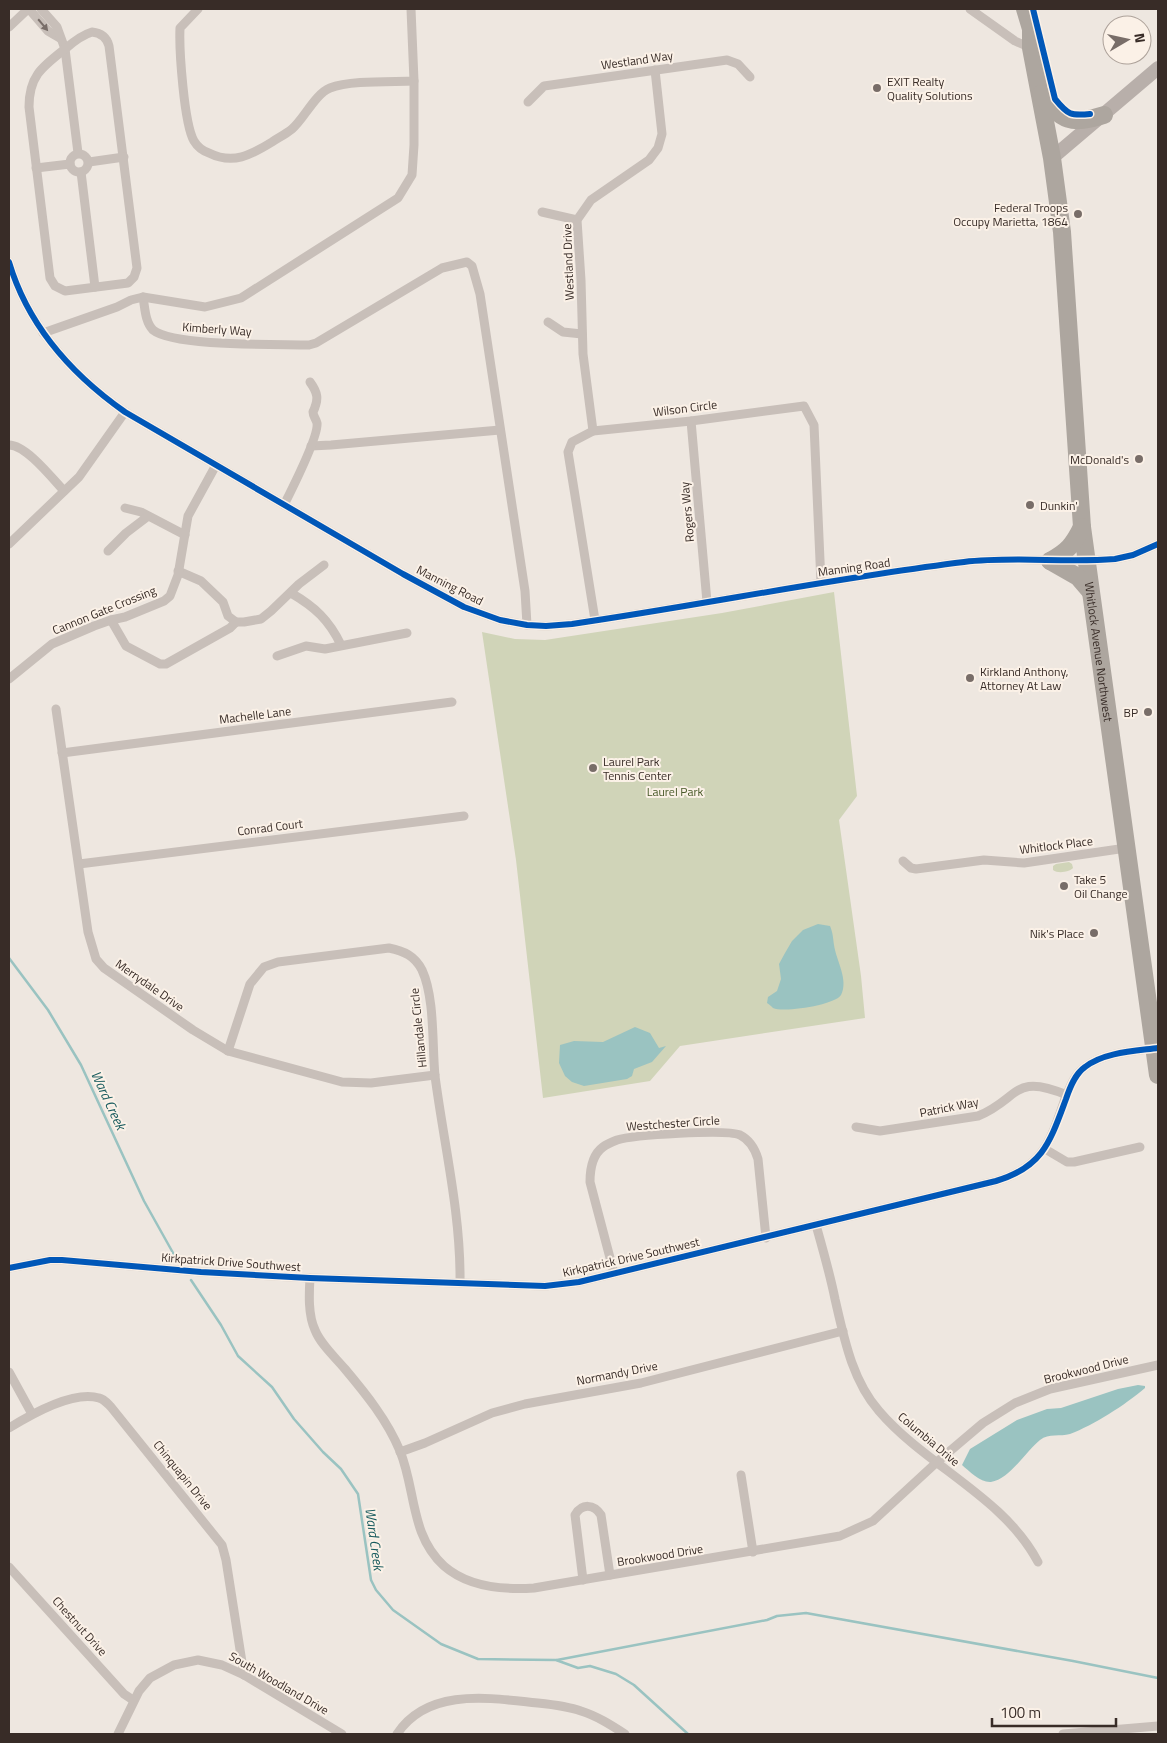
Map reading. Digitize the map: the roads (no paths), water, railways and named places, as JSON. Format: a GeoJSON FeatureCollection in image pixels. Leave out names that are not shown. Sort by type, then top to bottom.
{"type":"FeatureCollection","features":[{"type":"Feature","properties":{"kind":"highway","name":"Whitlock Avenue Northwest"},"geometry":{"type":"LineString","coordinates":[[1015,9],[1021,31],[1031,48]]}},
{"type":"Feature","properties":{"kind":"highway","name":"Whitlock Avenue Northwest"},"geometry":{"type":"LineString","coordinates":[[1025,9],[1031,29],[1031,48],[1052,158],[1064,252],[1073,413],[1082,527],[1126,848],[1156,1048],[1158,1075]]}},
{"type":"Feature","properties":{"kind":"highway"},"geometry":{"type":"LineString","coordinates":[[1039,92],[1058,115],[1071,120],[1083,121],[1104,114]]}},
{"type":"Feature","properties":{"kind":"highway"},"geometry":{"type":"LineString","coordinates":[[1050,560],[1065,553],[1072,546],[1082,527]]}},
{"type":"Feature","properties":{"kind":"highway"},"geometry":{"type":"LineString","coordinates":[[1050,560],[1078,577],[1090,591]]}},
{"type":"Feature","properties":{"kind":"street"},"geometry":{"type":"LineString","coordinates":[[9,27],[28,9],[48,31],[60,38]]}},
{"type":"Feature","properties":{"kind":"street"},"geometry":{"type":"LineString","coordinates":[[41,9],[57,27],[64,49],[78,153]]}},
{"type":"Feature","properties":{"kind":"street"},"geometry":{"type":"LineString","coordinates":[[198,9],[180,28],[179,46],[189,124],[194,141],[203,150],[218,158],[232,159],[249,155],[293,129],[328,88],[342,84],[414,81]]}},
{"type":"Feature","properties":{"kind":"street","name":"Kimberly Way"},"geometry":{"type":"LineString","coordinates":[[411,9],[414,81],[412,175],[398,198],[241,298],[205,307],[143,297],[147,318],[151,327],[155,331],[174,338],[227,343],[309,345],[316,343],[442,268],[466,262],[472,266],[480,294],[525,591],[526,625]]}},
{"type":"Feature","properties":{"kind":"street"},"geometry":{"type":"LineString","coordinates":[[970,9],[1015,41],[1031,48]]}},
{"type":"Feature","properties":{"kind":"street"},"geometry":{"type":"LineString","coordinates":[[92,32],[102,34],[108,42],[137,270],[134,277],[128,282],[65,291],[57,288],[52,282],[29,107],[30,89],[41,69],[64,49],[79,38],[92,32]]}},
{"type":"Feature","properties":{"kind":"street","name":"Westland Way"},"geometry":{"type":"LineString","coordinates":[[528,102],[544,86],[727,60],[738,64],[750,78]]}},
{"type":"Feature","properties":{"kind":"street"},"geometry":{"type":"LineString","coordinates":[[1052,158],[1158,68]]}},
{"type":"Feature","properties":{"kind":"street","name":"Westland Drive"},"geometry":{"type":"LineString","coordinates":[[593,431],[583,354],[577,220],[591,200],[649,160],[658,148],[662,134],[655,70]]}},
{"type":"Feature","properties":{"kind":"street"},"geometry":{"type":"LineString","coordinates":[[78,153],[83,154],[88,162],[86,170],[81,172],[72,169],[70,164],[71,159],[78,153]]}},
{"type":"Feature","properties":{"kind":"street"},"geometry":{"type":"LineString","coordinates":[[88,162],[124,157]]}},
{"type":"Feature","properties":{"kind":"street"},"geometry":{"type":"LineString","coordinates":[[36,168],[70,164]]}},
{"type":"Feature","properties":{"kind":"street"},"geometry":{"type":"LineString","coordinates":[[81,172],[95,287]]}},
{"type":"Feature","properties":{"kind":"street"},"geometry":{"type":"LineString","coordinates":[[542,212],[577,220]]}},
{"type":"Feature","properties":{"kind":"street","name":"Manning Road"},"geometry":{"type":"LineString","coordinates":[[9,262],[23,301],[56,351],[81,378],[125,412],[464,607],[500,620],[526,625],[546,626],[596,620],[963,562],[1086,560],[1125,557],[1158,544]]}},
{"type":"Feature","properties":{"kind":"street"},"geometry":{"type":"LineString","coordinates":[[43,333],[143,297]]}},
{"type":"Feature","properties":{"kind":"street"},"geometry":{"type":"LineString","coordinates":[[548,322],[563,332],[582,334]]}},
{"type":"Feature","properties":{"kind":"street"},"geometry":{"type":"LineString","coordinates":[[284,505],[300,474],[316,432],[317,423],[313,412],[318,397],[317,391],[310,382]]}},
{"type":"Feature","properties":{"kind":"street","name":"Wilson Circle"},"geometry":{"type":"LineString","coordinates":[[596,620],[568,452],[572,442],[593,431],[691,421],[804,406],[814,425],[822,583]]}},
{"type":"Feature","properties":{"kind":"street"},"geometry":{"type":"LineString","coordinates":[[9,544],[79,477],[125,412]]}},
{"type":"Feature","properties":{"kind":"street","name":"Rogers Way"},"geometry":{"type":"LineString","coordinates":[[691,421],[707,602]]}},
{"type":"Feature","properties":{"kind":"street"},"geometry":{"type":"LineString","coordinates":[[311,446],[500,430]]}},
{"type":"Feature","properties":{"kind":"street"},"geometry":{"type":"LineString","coordinates":[[9,445],[18,446],[64,491]]}},
{"type":"Feature","properties":{"kind":"street","name":"Cannon Gate Crossing"},"geometry":{"type":"LineString","coordinates":[[9,679],[52,644],[111,620],[125,617],[164,601],[170,596],[178,571],[186,524],[192,507],[216,464]]}},
{"type":"Feature","properties":{"kind":"street"},"geometry":{"type":"LineString","coordinates":[[125,508],[134,509],[185,535]]}},
{"type":"Feature","properties":{"kind":"street"},"geometry":{"type":"LineString","coordinates":[[108,551],[126,533],[147,517]]}},
{"type":"Feature","properties":{"kind":"street"},"geometry":{"type":"LineString","coordinates":[[178,571],[201,581],[223,602],[228,616],[236,622],[248,622],[260,618],[324,565]]}},
{"type":"Feature","properties":{"kind":"street"},"geometry":{"type":"LineString","coordinates":[[291,593],[307,602],[328,621],[341,646]]}},
{"type":"Feature","properties":{"kind":"street"},"geometry":{"type":"LineString","coordinates":[[111,620],[126,646],[160,664],[166,664],[230,628],[236,622]]}},
{"type":"Feature","properties":{"kind":"street"},"geometry":{"type":"LineString","coordinates":[[277,656],[306,646],[325,648],[341,646],[407,633]]}},
{"type":"Feature","properties":{"kind":"street","name":"Machelle Lane"},"geometry":{"type":"LineString","coordinates":[[62,753],[452,702]]}},
{"type":"Feature","properties":{"kind":"street","name":"Merrydale Drive"},"geometry":{"type":"LineString","coordinates":[[56,708],[88,932],[96,959],[115,977],[193,1030],[228,1051],[342,1082],[378,1082],[435,1074]]}},
{"type":"Feature","properties":{"kind":"street","name":"Conrad Court"},"geometry":{"type":"LineString","coordinates":[[79,864],[464,816]]}},
{"type":"Feature","properties":{"kind":"street","name":"Whitlock Place"},"geometry":{"type":"LineString","coordinates":[[903,861],[911,868],[916,869],[984,860],[1024,863],[1126,848]]}},
{"type":"Feature","properties":{"kind":"street","name":"Hillandale Circle"},"geometry":{"type":"LineString","coordinates":[[228,1051],[250,984],[264,967],[278,962],[389,948],[401,950],[411,956],[423,972],[429,998],[435,1074],[458,1232],[460,1284]]}},
{"type":"Feature","properties":{"kind":"street","name":"Kirkpatrick Drive Southwest"},"geometry":{"type":"LineString","coordinates":[[9,1268],[50,1260],[62,1260],[201,1272],[310,1278],[544,1286],[579,1282],[1003,1179],[1024,1170],[1045,1149],[1078,1073],[1092,1062],[1121,1054],[1156,1048]]}},
{"type":"Feature","properties":{"kind":"street","name":"Patrick Way"},"geometry":{"type":"LineString","coordinates":[[856,1128],[880,1131],[978,1116],[1015,1092],[1030,1086],[1048,1087],[1067,1095]]}},
{"type":"Feature","properties":{"kind":"street","name":"Westchester Circle"},"geometry":{"type":"LineString","coordinates":[[614,1274],[590,1176],[593,1160],[601,1148],[630,1137],[707,1132],[731,1132],[741,1136],[754,1148],[758,1159],[766,1238]]}},
{"type":"Feature","properties":{"kind":"street"},"geometry":{"type":"LineString","coordinates":[[1045,1149],[1067,1162],[1074,1162],[1140,1147]]}},
{"type":"Feature","properties":{"kind":"street","name":"Columbia Drive"},"geometry":{"type":"LineString","coordinates":[[816,1225],[850,1359],[860,1382],[878,1410],[902,1435],[1008,1521],[1033,1552],[1038,1562]]}},
{"type":"Feature","properties":{"kind":"street","name":"Brookwood Drive"},"geometry":{"type":"LineString","coordinates":[[310,1278],[309,1304],[315,1331],[380,1413],[400,1452],[419,1527],[425,1541],[435,1556],[446,1567],[459,1575],[486,1585],[516,1589],[583,1580],[840,1536],[873,1521],[937,1462],[984,1423],[1015,1403],[1050,1389],[1158,1364]]}},
{"type":"Feature","properties":{"kind":"street","name":"Normandy Drive"},"geometry":{"type":"LineString","coordinates":[[400,1452],[492,1413],[517,1406],[641,1382],[843,1331]]}},
{"type":"Feature","properties":{"kind":"street"},"geometry":{"type":"LineString","coordinates":[[9,1372],[32,1414]]}},
{"type":"Feature","properties":{"kind":"street","name":"Chinquapin Drive"},"geometry":{"type":"LineString","coordinates":[[9,1428],[32,1414],[60,1402],[91,1396],[103,1400],[111,1407],[218,1537],[225,1552],[244,1675]]}},
{"type":"Feature","properties":{"kind":"street"},"geometry":{"type":"LineString","coordinates":[[741,1475],[753,1552]]}},
{"type":"Feature","properties":{"kind":"street"},"geometry":{"type":"LineString","coordinates":[[583,1580],[575,1515],[581,1508],[586,1506],[598,1510],[600,1515],[610,1575]]}},
{"type":"Feature","properties":{"kind":"street","name":"Chestnut Drive"},"geometry":{"type":"LineString","coordinates":[[9,1567],[124,1694],[133,1700]]}},
{"type":"Feature","properties":{"kind":"street","name":"South Woodland Drive"},"geometry":{"type":"LineString","coordinates":[[118,1734],[133,1700],[150,1678],[166,1668],[198,1660],[215,1663],[244,1675],[342,1734]]}},
{"type":"Feature","properties":{"kind":"street"},"geometry":{"type":"LineString","coordinates":[[398,1734],[410,1719],[438,1703],[460,1698],[492,1698],[562,1706],[581,1711],[610,1724],[624,1734]]}},
{"type":"Feature","properties":{"kind":"street"},"geometry":{"type":"LineString","coordinates":[[1063,1734],[1158,1726]]}},
{"type":"Feature","properties":{"kind":"water"},"geometry":{"type":"Polygon","coordinates":[[[818,924],[830,926],[831,929],[844,983],[841,995],[837,999],[820,1005],[787,1009],[773,1008],[767,1003],[768,997],[777,991],[781,979],[779,964],[792,941],[803,930],[818,924]]]}},
{"type":"Feature","properties":{"kind":"water"},"geometry":{"type":"Polygon","coordinates":[[[635,1027],[650,1033],[659,1048],[666,1046],[652,1062],[634,1069],[632,1076],[627,1079],[584,1086],[572,1082],[565,1076],[559,1063],[560,1045],[574,1041],[603,1042],[635,1027]]]}},
{"type":"Feature","properties":{"kind":"water"},"geometry":{"type":"Polygon","coordinates":[[[1138,1385],[1145,1386],[1145,1388],[1119,1408],[1099,1420],[1070,1434],[1051,1436],[1040,1440],[1005,1476],[998,1480],[991,1482],[983,1481],[962,1465],[970,1449],[1017,1420],[1047,1409],[1061,1408],[1118,1389],[1138,1385]]]}},
{"type":"Feature","properties":{"kind":"waterway","name":"Ward Creek"},"geometry":{"type":"LineString","coordinates":[[9,958],[48,1010],[81,1065],[144,1201],[177,1260]]}},
{"type":"Feature","properties":{"kind":"waterway","name":"Ward Creek"},"geometry":{"type":"LineString","coordinates":[[191,1280],[221,1325],[238,1356],[272,1387],[294,1419],[341,1469],[358,1494],[371,1580],[376,1590],[393,1610],[441,1644],[478,1659],[556,1660],[578,1668],[590,1666],[616,1674],[634,1685],[688,1734]]}},
{"type":"Feature","properties":{"kind":"waterway"},"geometry":{"type":"LineString","coordinates":[[557,1660],[767,1620],[777,1616],[806,1613],[1158,1678]]}},
{"type":"Feature","properties":{"kind":"place","name":"EXIT Realty Quality Solutions"},"geometry":{"type":"Point","coordinates":[877,88]}},
{"type":"Feature","properties":{"kind":"place","name":"Federal Troops Occupy Marietta, 1864"},"geometry":{"type":"Point","coordinates":[1078,214]}},
{"type":"Feature","properties":{"kind":"place","name":"McDonald's"},"geometry":{"type":"Point","coordinates":[1139,459]}},
{"type":"Feature","properties":{"kind":"place","name":"Dunkin'"},"geometry":{"type":"Point","coordinates":[1030,505]}},
{"type":"Feature","properties":{"kind":"place","name":"Kirkland Anthony, Attorney At Law"},"geometry":{"type":"Point","coordinates":[970,678]}},
{"type":"Feature","properties":{"kind":"place","name":"BP"},"geometry":{"type":"Point","coordinates":[1148,712]}},
{"type":"Feature","properties":{"kind":"place","name":"Laurel Park Tennis Center"},"geometry":{"type":"Point","coordinates":[593,768]}},
{"type":"Feature","properties":{"kind":"place","name":"Take 5 Oil Change"},"geometry":{"type":"Point","coordinates":[1064,886]}},
{"type":"Feature","properties":{"kind":"place","name":"Nik's Place"},"geometry":{"type":"Point","coordinates":[1094,933]}},
{"type":"Feature","properties":{"kind":"park label","name":"Laurel Park"},"geometry":{"type":"Point","coordinates":[675,791]}}]}
